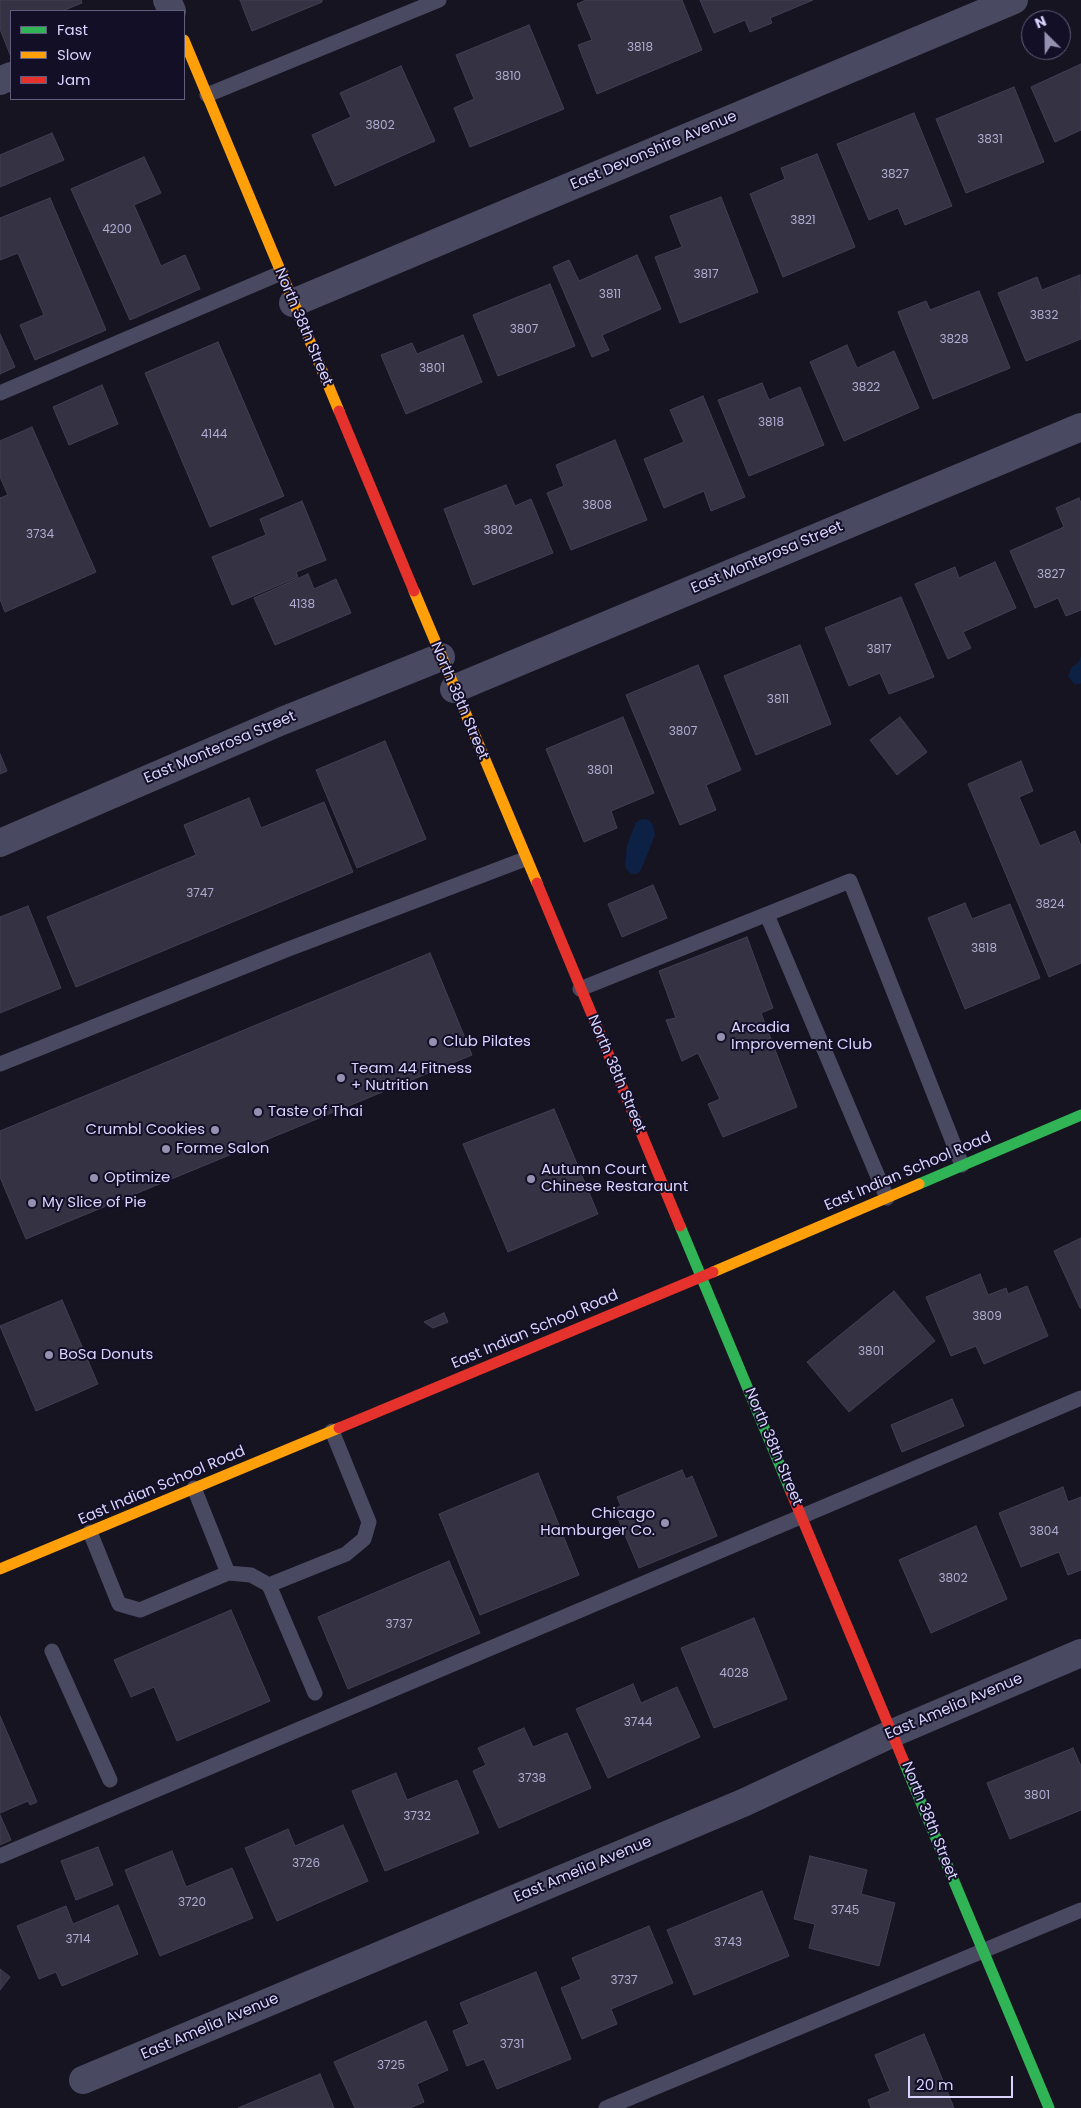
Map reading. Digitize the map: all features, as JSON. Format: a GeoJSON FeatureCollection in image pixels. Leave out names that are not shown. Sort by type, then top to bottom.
{"type":"FeatureCollection","features":[{"type":"Feature","properties":{"kind":"street","name":"East Devonshire Avenue"},"geometry":{"type":"LineString","coordinates":[[293,303],[1014,0]]}},
{"type":"Feature","properties":{"kind":"street","name":"North 38th Street"},"geometry":{"type":"LineString","coordinates":[[185,42],[1049,2108]]}},
{"type":"Feature","properties":{"kind":"street","name":"East Monterosa Street"},"geometry":{"type":"LineString","coordinates":[[454,689],[1081,427]]}},
{"type":"Feature","properties":{"kind":"street","name":"East Monterosa Street"},"geometry":{"type":"LineString","coordinates":[[0,843],[282,721],[441,657]]}},
{"type":"Feature","properties":{"kind":"street","name":"East Indian School Road"},"geometry":{"type":"LineString","coordinates":[[0,1569],[702,1277],[1081,1115]]}},
{"type":"Feature","properties":{"kind":"street","name":"East Amelia Avenue"},"geometry":{"type":"LineString","coordinates":[[83,2080],[734,1807],[893,1733],[1081,1653]]}},
{"type":"Feature","properties":{"kind":"lane"},"geometry":{"type":"LineString","coordinates":[[207,95],[439,0]]}},
{"type":"Feature","properties":{"kind":"lane"},"geometry":{"type":"LineString","coordinates":[[0,393],[281,273]]}},
{"type":"Feature","properties":{"kind":"lane"},"geometry":{"type":"LineString","coordinates":[[0,1064],[277,953],[525,859]]}},
{"type":"Feature","properties":{"kind":"lane"},"geometry":{"type":"LineString","coordinates":[[580,989],[850,881],[962,1165]]}},
{"type":"Feature","properties":{"kind":"lane"},"geometry":{"type":"LineString","coordinates":[[767,914],[887,1198]]}},
{"type":"Feature","properties":{"kind":"lane"},"geometry":{"type":"LineString","coordinates":[[0,1856],[1081,1398]]}},
{"type":"Feature","properties":{"kind":"lane"},"geometry":{"type":"LineString","coordinates":[[269,1585],[346,1554],[364,1539],[369,1522],[332,1431]]}},
{"type":"Feature","properties":{"kind":"lane"},"geometry":{"type":"LineString","coordinates":[[194,1488],[228,1573]]}},
{"type":"Feature","properties":{"kind":"lane"},"geometry":{"type":"LineString","coordinates":[[90,1532],[119,1604],[140,1610],[228,1573],[251,1575],[269,1585],[315,1693]]}},
{"type":"Feature","properties":{"kind":"lane"},"geometry":{"type":"LineString","coordinates":[[52,1651],[110,1780]]}},
{"type":"Feature","properties":{"kind":"lane"},"geometry":{"type":"LineString","coordinates":[[606,2108],[1081,1910]]}},
{"type":"Feature","properties":{"kind":"water"},"geometry":{"type":"Polygon","coordinates":[[[1081,656],[1081,683],[1075,685],[1068,676],[1072,667],[1078,663],[1081,656]]]}},
{"type":"Feature","properties":{"kind":"water"},"geometry":{"type":"Polygon","coordinates":[[[642,819],[649,820],[653,825],[655,835],[641,870],[637,874],[631,874],[625,867],[627,845],[636,822],[642,819]]]}},
{"type":"Feature","properties":{"kind":"building"},"geometry":{"type":"Polygon","coordinates":[[[0,0],[81,0],[82,3],[64,10],[10,10],[10,54],[0,29],[0,0]]]}},
{"type":"Feature","properties":{"kind":"building"},"geometry":{"type":"Polygon","coordinates":[[[240,0],[322,0],[322,2],[252,31],[240,0]]]}},
{"type":"Feature","properties":{"kind":"building"},"geometry":{"type":"Polygon","coordinates":[[[586,0],[682,0],[702,50],[597,94],[578,45],[592,40],[577,4],[586,0]]]}},
{"type":"Feature","properties":{"kind":"building"},"geometry":{"type":"Polygon","coordinates":[[[700,0],[813,0],[770,18],[772,23],[750,32],[745,20],[714,33],[700,0]]]}},
{"type":"Feature","properties":{"kind":"building"},"geometry":{"type":"Polygon","coordinates":[[[529,25],[564,109],[470,147],[454,108],[474,99],[456,55],[529,25]]]}},
{"type":"Feature","properties":{"kind":"building"},"geometry":{"type":"Polygon","coordinates":[[[1081,64],[1081,130],[1055,142],[1031,87],[1081,64]]]}},
{"type":"Feature","properties":{"kind":"building"},"geometry":{"type":"Polygon","coordinates":[[[401,66],[435,141],[335,186],[312,135],[351,117],[340,93],[401,66]]]}},
{"type":"Feature","properties":{"kind":"building"},"geometry":{"type":"Polygon","coordinates":[[[1014,87],[1044,162],[966,193],[936,119],[1014,87]]]}},
{"type":"Feature","properties":{"kind":"building"},"geometry":{"type":"Polygon","coordinates":[[[914,113],[952,206],[905,225],[898,208],[869,220],[837,144],[914,113]]]}},
{"type":"Feature","properties":{"kind":"building"},"geometry":{"type":"Polygon","coordinates":[[[52,133],[64,160],[0,187],[0,155],[52,133]]]}},
{"type":"Feature","properties":{"kind":"building"},"geometry":{"type":"Polygon","coordinates":[[[817,154],[855,247],[783,277],[750,194],[785,179],[781,168],[817,154]]]}},
{"type":"Feature","properties":{"kind":"building"},"geometry":{"type":"Polygon","coordinates":[[[144,157],[161,193],[134,205],[161,266],[185,255],[200,289],[130,320],[71,189],[144,157]]]}},
{"type":"Feature","properties":{"kind":"building"},"geometry":{"type":"Polygon","coordinates":[[[721,197],[758,292],[680,323],[655,257],[682,247],[670,216],[721,197]]]}},
{"type":"Feature","properties":{"kind":"building"},"geometry":{"type":"Polygon","coordinates":[[[50,198],[106,330],[35,360],[20,325],[44,315],[18,253],[0,260],[0,218],[50,198]]]}},
{"type":"Feature","properties":{"kind":"building"},"geometry":{"type":"Polygon","coordinates":[[[637,255],[661,309],[602,335],[609,350],[592,357],[553,267],[569,260],[579,281],[637,255]]]}},
{"type":"Feature","properties":{"kind":"building"},"geometry":{"type":"Polygon","coordinates":[[[1080,275],[1081,339],[1026,361],[998,293],[1037,277],[1042,290],[1080,275]]]}},
{"type":"Feature","properties":{"kind":"building"},"geometry":{"type":"Polygon","coordinates":[[[550,284],[575,346],[498,376],[473,315],[550,284]]]}},
{"type":"Feature","properties":{"kind":"building"},"geometry":{"type":"Polygon","coordinates":[[[979,291],[1010,368],[933,399],[898,312],[926,301],[930,310],[979,291]]]}},
{"type":"Feature","properties":{"kind":"building"},"geometry":{"type":"Polygon","coordinates":[[[0,334],[15,367],[0,374],[0,334]]]}},
{"type":"Feature","properties":{"kind":"building"},"geometry":{"type":"Polygon","coordinates":[[[463,335],[482,382],[406,414],[381,355],[412,343],[417,354],[463,335]]]}},
{"type":"Feature","properties":{"kind":"building"},"geometry":{"type":"Polygon","coordinates":[[[218,342],[284,496],[210,527],[145,373],[218,342]]]}},
{"type":"Feature","properties":{"kind":"building"},"geometry":{"type":"Polygon","coordinates":[[[847,345],[857,368],[894,351],[919,408],[844,441],[810,362],[847,345]]]}},
{"type":"Feature","properties":{"kind":"building"},"geometry":{"type":"Polygon","coordinates":[[[762,383],[769,400],[800,387],[824,445],[749,476],[718,400],[762,383]]]}},
{"type":"Feature","properties":{"kind":"building"},"geometry":{"type":"Polygon","coordinates":[[[102,385],[118,424],[69,445],[53,407],[102,385]]]}},
{"type":"Feature","properties":{"kind":"building"},"geometry":{"type":"Polygon","coordinates":[[[703,396],[745,497],[711,511],[704,491],[664,508],[644,459],[684,442],[670,410],[703,396]]]}},
{"type":"Feature","properties":{"kind":"building"},"geometry":{"type":"Polygon","coordinates":[[[32,427],[96,572],[5,612],[0,599],[0,498],[8,495],[0,477],[0,441],[32,427]]]}},
{"type":"Feature","properties":{"kind":"building"},"geometry":{"type":"Polygon","coordinates":[[[615,440],[647,520],[571,550],[547,493],[564,486],[556,465],[615,440]]]}},
{"type":"Feature","properties":{"kind":"building"},"geometry":{"type":"Polygon","coordinates":[[[506,485],[515,506],[531,499],[553,553],[473,585],[444,509],[506,485]]]}},
{"type":"Feature","properties":{"kind":"building"},"geometry":{"type":"Polygon","coordinates":[[[1079,498],[1081,503],[1081,610],[1066,616],[1058,598],[1035,608],[1010,551],[1064,527],[1056,508],[1079,498]]]}},
{"type":"Feature","properties":{"kind":"building"},"geometry":{"type":"Polygon","coordinates":[[[302,501],[326,560],[296,572],[298,577],[232,605],[212,557],[266,535],[260,519],[302,501]]]}},
{"type":"Feature","properties":{"kind":"building"},"geometry":{"type":"Polygon","coordinates":[[[995,562],[1016,608],[963,632],[971,648],[948,659],[915,584],[955,567],[959,578],[995,562]]]}},
{"type":"Feature","properties":{"kind":"building"},"geometry":{"type":"Polygon","coordinates":[[[308,574],[314,589],[336,579],[351,613],[275,645],[254,598],[308,574]]]}},
{"type":"Feature","properties":{"kind":"building"},"geometry":{"type":"Polygon","coordinates":[[[901,597],[934,677],[889,694],[880,673],[849,686],[825,628],[901,597]]]}},
{"type":"Feature","properties":{"kind":"building"},"geometry":{"type":"Polygon","coordinates":[[[800,645],[831,724],[756,755],[724,676],[800,645]]]}},
{"type":"Feature","properties":{"kind":"building"},"geometry":{"type":"Polygon","coordinates":[[[698,665],[741,770],[706,785],[716,810],[680,825],[626,695],[698,665]]]}},
{"type":"Feature","properties":{"kind":"building"},"geometry":{"type":"Polygon","coordinates":[[[623,717],[654,793],[611,811],[617,828],[584,842],[546,749],[623,717]]]}},
{"type":"Feature","properties":{"kind":"building"},"geometry":{"type":"Polygon","coordinates":[[[900,717],[927,752],[897,775],[870,740],[900,717]]]}},
{"type":"Feature","properties":{"kind":"building"},"geometry":{"type":"Polygon","coordinates":[[[385,741],[426,839],[357,868],[316,770],[385,741]]]}},
{"type":"Feature","properties":{"kind":"building"},"geometry":{"type":"Polygon","coordinates":[[[0,754],[7,771],[0,774],[0,754]]]}},
{"type":"Feature","properties":{"kind":"building"},"geometry":{"type":"Polygon","coordinates":[[[1021,761],[1033,791],[1019,797],[1040,846],[1075,831],[1081,846],[1081,963],[1049,977],[968,784],[1021,761]]]}},
{"type":"Feature","properties":{"kind":"building"},"geometry":{"type":"Polygon","coordinates":[[[249,798],[261,828],[324,802],[353,872],[76,987],[47,917],[196,855],[184,825],[249,798]]]}},
{"type":"Feature","properties":{"kind":"building"},"geometry":{"type":"Polygon","coordinates":[[[653,885],[667,918],[622,937],[608,904],[653,885]]]}},
{"type":"Feature","properties":{"kind":"building"},"geometry":{"type":"Polygon","coordinates":[[[965,903],[972,919],[1010,904],[1040,978],[965,1009],[928,918],[965,903]]]}},
{"type":"Feature","properties":{"kind":"building"},"geometry":{"type":"Polygon","coordinates":[[[28,906],[61,988],[0,1013],[0,917],[28,906]]]}},
{"type":"Feature","properties":{"kind":"building","name":"Arcadia Improvement Club"},"geometry":{"type":"Polygon","coordinates":[[[747,937],[773,1008],[761,1013],[797,1107],[723,1137],[708,1104],[720,1099],[698,1053],[682,1061],[666,1020],[676,1018],[659,971],[747,937]]]}},
{"type":"Feature","properties":{"kind":"building"},"geometry":{"type":"Polygon","coordinates":[[[430,953],[472,1055],[26,1239],[0,1177],[0,1131],[430,953]]]}},
{"type":"Feature","properties":{"kind":"building","name":"Autumn Court Chinese Restaraunt"},"geometry":{"type":"Polygon","coordinates":[[[554,1109],[598,1214],[508,1252],[463,1144],[554,1109]]]}},
{"type":"Feature","properties":{"kind":"building"},"geometry":{"type":"Polygon","coordinates":[[[1081,1238],[1081,1308],[1080,1308],[1054,1251],[1081,1238]]]}},
{"type":"Feature","properties":{"kind":"building"},"geometry":{"type":"Polygon","coordinates":[[[980,1274],[988,1295],[1006,1288],[1008,1294],[1027,1286],[1048,1336],[984,1364],[976,1346],[951,1356],[926,1297],[980,1274]]]}},
{"type":"Feature","properties":{"kind":"building"},"geometry":{"type":"Polygon","coordinates":[[[894,1291],[935,1341],[849,1412],[807,1362],[894,1291]]]}},
{"type":"Feature","properties":{"kind":"building","name":"BoSa Donuts"},"geometry":{"type":"Polygon","coordinates":[[[62,1300],[98,1384],[36,1411],[0,1326],[62,1300]]]}},
{"type":"Feature","properties":{"kind":"building"},"geometry":{"type":"Polygon","coordinates":[[[444,1313],[448,1322],[433,1328],[424,1322],[444,1313]]]}},
{"type":"Feature","properties":{"kind":"building"},"geometry":{"type":"Polygon","coordinates":[[[952,1399],[964,1426],[902,1452],[891,1425],[952,1399]]]}},
{"type":"Feature","properties":{"kind":"building","name":"Chicago Hamburger Co."},"geometry":{"type":"Polygon","coordinates":[[[682,1470],[686,1479],[692,1476],[717,1536],[639,1568],[614,1509],[621,1506],[617,1497],[682,1470]]]}},
{"type":"Feature","properties":{"kind":"building"},"geometry":{"type":"Polygon","coordinates":[[[538,1473],[579,1575],[480,1615],[439,1514],[538,1473]]]}},
{"type":"Feature","properties":{"kind":"building"},"geometry":{"type":"Polygon","coordinates":[[[1063,1487],[1068,1502],[1081,1497],[1081,1570],[1068,1575],[1059,1552],[1021,1567],[999,1513],[1063,1487]]]}},
{"type":"Feature","properties":{"kind":"building"},"geometry":{"type":"Polygon","coordinates":[[[976,1526],[1007,1599],[931,1633],[899,1560],[976,1526]]]}},
{"type":"Feature","properties":{"kind":"building"},"geometry":{"type":"Polygon","coordinates":[[[449,1561],[480,1633],[348,1689],[318,1617],[449,1561]]]}},
{"type":"Feature","properties":{"kind":"building"},"geometry":{"type":"Polygon","coordinates":[[[231,1610],[270,1701],[177,1741],[154,1687],[131,1697],[114,1660],[231,1610]]]}},
{"type":"Feature","properties":{"kind":"building"},"geometry":{"type":"Polygon","coordinates":[[[754,1618],[787,1699],[714,1728],[681,1648],[754,1618]]]}},
{"type":"Feature","properties":{"kind":"building"},"geometry":{"type":"Polygon","coordinates":[[[633,1684],[641,1703],[677,1687],[700,1737],[608,1778],[576,1709],[633,1684]]]}},
{"type":"Feature","properties":{"kind":"building"},"geometry":{"type":"Polygon","coordinates":[[[0,1716],[37,1802],[30,1805],[28,1801],[0,1813],[0,1716]]]}},
{"type":"Feature","properties":{"kind":"building"},"geometry":{"type":"Polygon","coordinates":[[[524,1728],[533,1747],[567,1733],[591,1788],[499,1828],[473,1771],[486,1765],[478,1748],[524,1728]]]}},
{"type":"Feature","properties":{"kind":"building"},"geometry":{"type":"Polygon","coordinates":[[[1073,1748],[1081,1766],[1081,1810],[1010,1839],[987,1783],[1073,1748]]]}},
{"type":"Feature","properties":{"kind":"building"},"geometry":{"type":"Polygon","coordinates":[[[396,1773],[407,1800],[457,1780],[479,1833],[385,1871],[352,1791],[396,1773]]]}},
{"type":"Feature","properties":{"kind":"building"},"geometry":{"type":"Polygon","coordinates":[[[0,1815],[11,1840],[0,1845],[0,1815]]]}},
{"type":"Feature","properties":{"kind":"building"},"geometry":{"type":"Polygon","coordinates":[[[343,1825],[368,1881],[277,1921],[245,1848],[288,1829],[295,1846],[343,1825]]]}},
{"type":"Feature","properties":{"kind":"building"},"geometry":{"type":"Polygon","coordinates":[[[98,1847],[113,1885],[76,1900],[61,1861],[98,1847]]]}},
{"type":"Feature","properties":{"kind":"building"},"geometry":{"type":"Polygon","coordinates":[[[172,1851],[186,1887],[232,1868],[253,1918],[160,1956],[125,1870],[172,1851]]]}},
{"type":"Feature","properties":{"kind":"building"},"geometry":{"type":"Polygon","coordinates":[[[810,1856],[867,1870],[861,1894],[895,1903],[879,1966],[809,1948],[815,1924],[794,1919],[810,1856]]]}},
{"type":"Feature","properties":{"kind":"building"},"geometry":{"type":"Polygon","coordinates":[[[762,1891],[789,1956],[694,1995],[667,1930],[762,1891]]]}},
{"type":"Feature","properties":{"kind":"building"},"geometry":{"type":"Polygon","coordinates":[[[118,1905],[138,1954],[62,1986],[56,1972],[39,1979],[17,1926],[66,1906],[73,1924],[118,1905]]]}},
{"type":"Feature","properties":{"kind":"building"},"geometry":{"type":"Polygon","coordinates":[[[649,1926],[673,1983],[611,2009],[617,2024],[582,2039],[561,1988],[581,1979],[572,1958],[649,1926]]]}},
{"type":"Feature","properties":{"kind":"building"},"geometry":{"type":"Polygon","coordinates":[[[0,1969],[10,1977],[0,1990],[0,1969]]]}},
{"type":"Feature","properties":{"kind":"building"},"geometry":{"type":"Polygon","coordinates":[[[536,1972],[571,2059],[497,2089],[484,2059],[467,2066],[453,2031],[469,2024],[460,2003],[536,1972]]]}},
{"type":"Feature","properties":{"kind":"building"},"geometry":{"type":"Polygon","coordinates":[[[426,2021],[448,2070],[417,2084],[424,2102],[410,2108],[355,2108],[334,2062],[426,2021]]]}},
{"type":"Feature","properties":{"kind":"building"},"geometry":{"type":"Polygon","coordinates":[[[924,2034],[954,2108],[871,2108],[868,2100],[890,2091],[875,2055],[924,2034]]]}},
{"type":"Feature","properties":{"kind":"building"},"geometry":{"type":"Polygon","coordinates":[[[320,2074],[334,2108],[238,2108],[320,2074]]]}},
{"type":"Feature","properties":{"kind":"traffic: fast"},"geometry":{"type":"LineString","coordinates":[[919,1184],[1081,1115]]}},
{"type":"Feature","properties":{"kind":"traffic: fast"},"geometry":{"type":"LineString","coordinates":[[680,1226],[791,1492]]}},
{"type":"Feature","properties":{"kind":"traffic: fast"},"geometry":{"type":"LineString","coordinates":[[904,1762],[1049,2108]]}},
{"type":"Feature","properties":{"kind":"traffic: slow"},"geometry":{"type":"LineString","coordinates":[[185,42],[339,411]]}},
{"type":"Feature","properties":{"kind":"traffic: slow"},"geometry":{"type":"LineString","coordinates":[[414,591],[537,883]]}},
{"type":"Feature","properties":{"kind":"traffic: slow"},"geometry":{"type":"LineString","coordinates":[[713,1272],[919,1184]]}},
{"type":"Feature","properties":{"kind":"traffic: slow"},"geometry":{"type":"LineString","coordinates":[[0,1569],[339,1428]]}},
{"type":"Feature","properties":{"kind":"traffic: jam"},"geometry":{"type":"LineString","coordinates":[[339,411],[414,591]]}},
{"type":"Feature","properties":{"kind":"traffic: jam"},"geometry":{"type":"LineString","coordinates":[[537,883],[680,1226]]}},
{"type":"Feature","properties":{"kind":"traffic: jam"},"geometry":{"type":"LineString","coordinates":[[339,1428],[713,1272]]}},
{"type":"Feature","properties":{"kind":"traffic: jam"},"geometry":{"type":"LineString","coordinates":[[791,1492],[904,1762]]}},
{"type":"Feature","properties":{"kind":"place","name":"Arcadia Improvement Club"},"geometry":{"type":"Point","coordinates":[721,1037]}},
{"type":"Feature","properties":{"kind":"place","name":"Club Pilates"},"geometry":{"type":"Point","coordinates":[433,1042]}},
{"type":"Feature","properties":{"kind":"place","name":"Team 44 Fitness + Nutrition"},"geometry":{"type":"Point","coordinates":[341,1078]}},
{"type":"Feature","properties":{"kind":"place","name":"Taste of Thai"},"geometry":{"type":"Point","coordinates":[258,1112]}},
{"type":"Feature","properties":{"kind":"place","name":"Crumbl Cookies"},"geometry":{"type":"Point","coordinates":[215,1130]}},
{"type":"Feature","properties":{"kind":"place","name":"Forme Salon"},"geometry":{"type":"Point","coordinates":[166,1149]}},
{"type":"Feature","properties":{"kind":"place","name":"Optimize"},"geometry":{"type":"Point","coordinates":[94,1178]}},
{"type":"Feature","properties":{"kind":"place","name":"Autumn Court Chinese Restaraunt"},"geometry":{"type":"Point","coordinates":[531,1179]}},
{"type":"Feature","properties":{"kind":"place","name":"My Slice of Pie"},"geometry":{"type":"Point","coordinates":[32,1203]}},
{"type":"Feature","properties":{"kind":"place","name":"BoSa Donuts"},"geometry":{"type":"Point","coordinates":[49,1355]}},
{"type":"Feature","properties":{"kind":"place","name":"Chicago Hamburger Co."},"geometry":{"type":"Point","coordinates":[665,1523]}}]}
